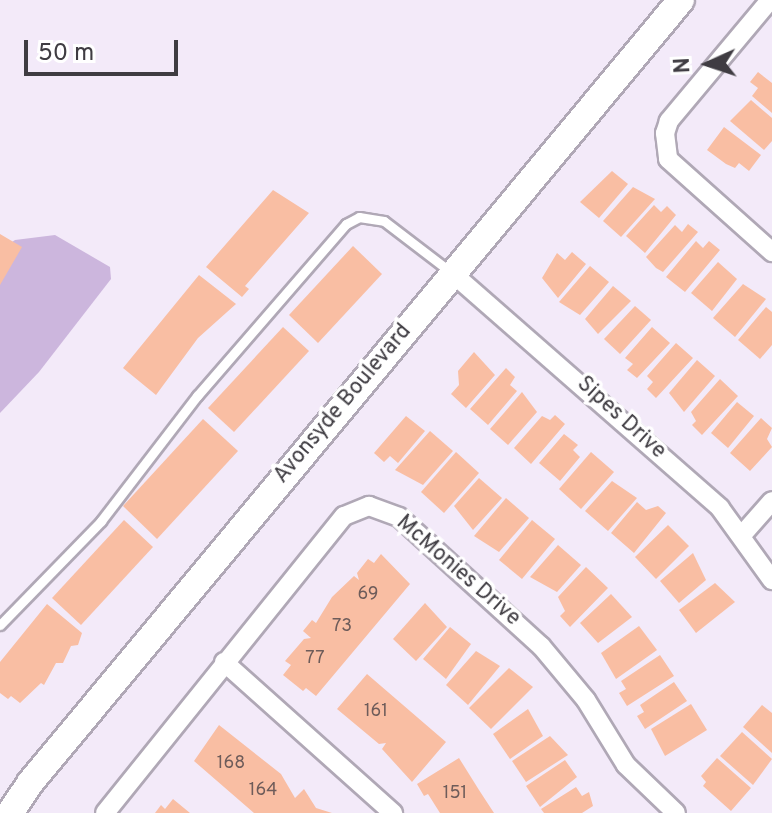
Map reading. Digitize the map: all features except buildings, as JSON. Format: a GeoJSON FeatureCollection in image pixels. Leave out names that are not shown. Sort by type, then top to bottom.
{"type":"FeatureCollection","features":[{"type":"Feature","properties":{"kind":"main road","name":"Avonsyde Boulevard"},"geometry":{"type":"LineString","coordinates":[[10,813],[452,273],[681,0]]}},
{"type":"Feature","properties":{"kind":"street"},"geometry":{"type":"LineString","coordinates":[[770,0],[669,121],[665,133],[668,159],[772,252]]}},
{"type":"Feature","properties":{"kind":"street","name":"Sipes Drive"},"geometry":{"type":"LineString","coordinates":[[452,273],[681,470],[742,535],[772,580]]}},
{"type":"Feature","properties":{"kind":"street"},"geometry":{"type":"LineString","coordinates":[[742,535],[772,501]]}},
{"type":"Feature","properties":{"kind":"street","name":"McMonies Drive"},"geometry":{"type":"LineString","coordinates":[[105,813],[344,516],[369,506],[384,509],[541,646],[586,700],[626,765],[676,813]]}},
{"type":"Feature","properties":{"kind":"street"},"geometry":{"type":"LineString","coordinates":[[224,662],[393,813]]}},
{"type":"Feature","properties":{"kind":"lane"},"geometry":{"type":"LineString","coordinates":[[0,625],[101,521],[207,383],[346,224],[359,217],[384,221],[452,273]]}},
{"type":"Feature","properties":{"kind":"shaded area"},"geometry":{"type":"Polygon","coordinates":[[[55,235],[110,267],[111,279],[39,372],[0,413],[0,250],[15,240],[55,235]]]}}]}
